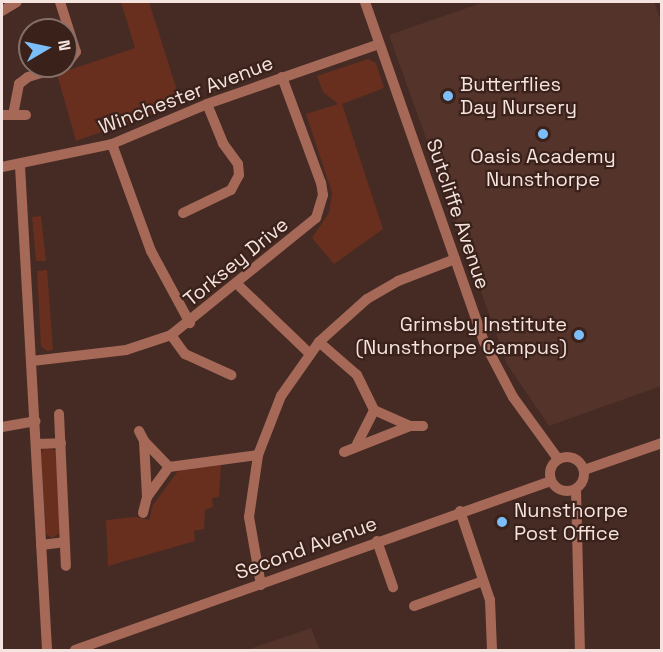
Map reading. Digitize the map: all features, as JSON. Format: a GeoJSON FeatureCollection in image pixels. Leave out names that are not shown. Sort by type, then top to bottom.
{"type":"FeatureCollection","features":[{"type":"Feature","properties":{"kind":"street"},"geometry":{"type":"LineString","coordinates":[[2,11],[17,2]]}},
{"type":"Feature","properties":{"kind":"street"},"geometry":{"type":"LineString","coordinates":[[60,2],[65,18]]}},
{"type":"Feature","properties":{"kind":"street","name":"Sutcliffe Avenue"},"geometry":{"type":"LineString","coordinates":[[365,2],[454,259],[497,369],[558,459]]}},
{"type":"Feature","properties":{"kind":"street","name":"Winchester Avenue"},"geometry":{"type":"LineString","coordinates":[[2,167],[20,166],[112,144],[207,104],[379,44]]}},
{"type":"Feature","properties":{"kind":"street","name":"Torksey Drive"},"geometry":{"type":"LineString","coordinates":[[32,361],[126,350],[171,335],[190,323],[316,218],[321,206],[321,183],[282,77]]}},
{"type":"Feature","properties":{"kind":"street"},"geometry":{"type":"LineString","coordinates":[[26,78],[19,84],[7,115],[26,115]]}},
{"type":"Feature","properties":{"kind":"street"},"geometry":{"type":"LineString","coordinates":[[183,213],[231,190],[239,175],[238,164],[223,143],[207,104]]}},
{"type":"Feature","properties":{"kind":"street"},"geometry":{"type":"LineString","coordinates":[[112,144],[151,251],[190,323]]}},
{"type":"Feature","properties":{"kind":"street"},"geometry":{"type":"LineString","coordinates":[[20,166],[47,651]]}},
{"type":"Feature","properties":{"kind":"street"},"geometry":{"type":"LineString","coordinates":[[261,585],[249,517],[258,454],[281,396],[309,353],[367,299],[405,278],[454,259]]}},
{"type":"Feature","properties":{"kind":"street"},"geometry":{"type":"LineString","coordinates":[[237,284],[309,353]]}},
{"type":"Feature","properties":{"kind":"street"},"geometry":{"type":"LineString","coordinates":[[171,335],[185,354],[231,375]]}},
{"type":"Feature","properties":{"kind":"street"},"geometry":{"type":"LineString","coordinates":[[320,342],[357,375],[374,410],[410,426]]}},
{"type":"Feature","properties":{"kind":"street"},"geometry":{"type":"LineString","coordinates":[[357,444],[374,410]]}},
{"type":"Feature","properties":{"kind":"street"},"geometry":{"type":"LineString","coordinates":[[59,414],[66,566]]}},
{"type":"Feature","properties":{"kind":"street"},"geometry":{"type":"LineString","coordinates":[[2,427],[35,421]]}},
{"type":"Feature","properties":{"kind":"street"},"geometry":{"type":"LineString","coordinates":[[344,452],[357,444],[410,426],[423,426]]}},
{"type":"Feature","properties":{"kind":"street"},"geometry":{"type":"LineString","coordinates":[[143,513],[147,497],[141,436],[169,467]]}},
{"type":"Feature","properties":{"kind":"street"},"geometry":{"type":"LineString","coordinates":[[36,444],[61,443]]}},
{"type":"Feature","properties":{"kind":"street"},"geometry":{"type":"LineString","coordinates":[[584,470],[662,443]]}},
{"type":"Feature","properties":{"kind":"street"},"geometry":{"type":"LineString","coordinates":[[147,497],[169,467],[258,454]]}},
{"type":"Feature","properties":{"kind":"street"},"geometry":{"type":"LineString","coordinates":[[576,490],[561,491],[550,481],[550,469],[558,459],[575,459],[584,470],[583,482],[576,490],[580,651]]}},
{"type":"Feature","properties":{"kind":"street","name":"Second Avenue"},"geometry":{"type":"LineString","coordinates":[[75,651],[459,511],[550,481]]}},
{"type":"Feature","properties":{"kind":"street"},"geometry":{"type":"LineString","coordinates":[[459,511],[490,600],[492,651]]}},
{"type":"Feature","properties":{"kind":"street"},"geometry":{"type":"LineString","coordinates":[[377,541],[393,587]]}},
{"type":"Feature","properties":{"kind":"street"},"geometry":{"type":"LineString","coordinates":[[41,545],[64,542]]}},
{"type":"Feature","properties":{"kind":"street"},"geometry":{"type":"LineString","coordinates":[[414,606],[483,581]]}},
{"type":"Feature","properties":{"kind":"shaded area"},"geometry":{"type":"Polygon","coordinates":[[[121,2],[149,2],[181,103],[76,141],[58,78],[78,78],[78,67],[135,48],[121,2]]]}},
{"type":"Feature","properties":{"kind":"shaded area","name":"Oasis Academy Nunsthorpe"},"geometry":{"type":"Polygon","coordinates":[[[484,2],[654,2],[661,21],[661,386],[549,426],[507,364],[389,35],[484,2]]]}},
{"type":"Feature","properties":{"kind":"shaded area"},"geometry":{"type":"Polygon","coordinates":[[[368,59],[376,63],[384,88],[342,104],[383,229],[334,264],[312,238],[329,213],[332,193],[306,114],[338,104],[323,92],[317,76],[368,59]]]}},
{"type":"Feature","properties":{"kind":"shaded area"},"geometry":{"type":"Polygon","coordinates":[[[41,216],[46,261],[36,261],[32,217],[41,216]]]}},
{"type":"Feature","properties":{"kind":"shaded area"},"geometry":{"type":"Polygon","coordinates":[[[47,270],[53,350],[47,351],[41,346],[37,271],[47,270]]]}},
{"type":"Feature","properties":{"kind":"shaded area"},"geometry":{"type":"Polygon","coordinates":[[[45,447],[57,451],[61,532],[52,538],[46,534],[41,453],[45,447]]]}},
{"type":"Feature","properties":{"kind":"shaded area"},"geometry":{"type":"Polygon","coordinates":[[[221,465],[219,497],[212,498],[213,507],[205,510],[204,529],[194,531],[195,541],[108,566],[106,520],[136,517],[149,520],[153,505],[178,471],[221,465]]]}},
{"type":"Feature","properties":{"kind":"shaded area"},"geometry":{"type":"Polygon","coordinates":[[[311,628],[320,650],[247,650],[311,628]]]}},
{"type":"Feature","properties":{"kind":"place","name":"Butterflies Day Nursery"},"geometry":{"type":"Point","coordinates":[448,96]}},
{"type":"Feature","properties":{"kind":"place","name":"Oasis Academy Nunsthorpe"},"geometry":{"type":"Point","coordinates":[543,134]}},
{"type":"Feature","properties":{"kind":"place","name":"Grimsby Institute (Nunsthorpe Campus)"},"geometry":{"type":"Point","coordinates":[579,335]}},
{"type":"Feature","properties":{"kind":"place","name":"Nunsthorpe Post Office"},"geometry":{"type":"Point","coordinates":[502,522]}}]}
